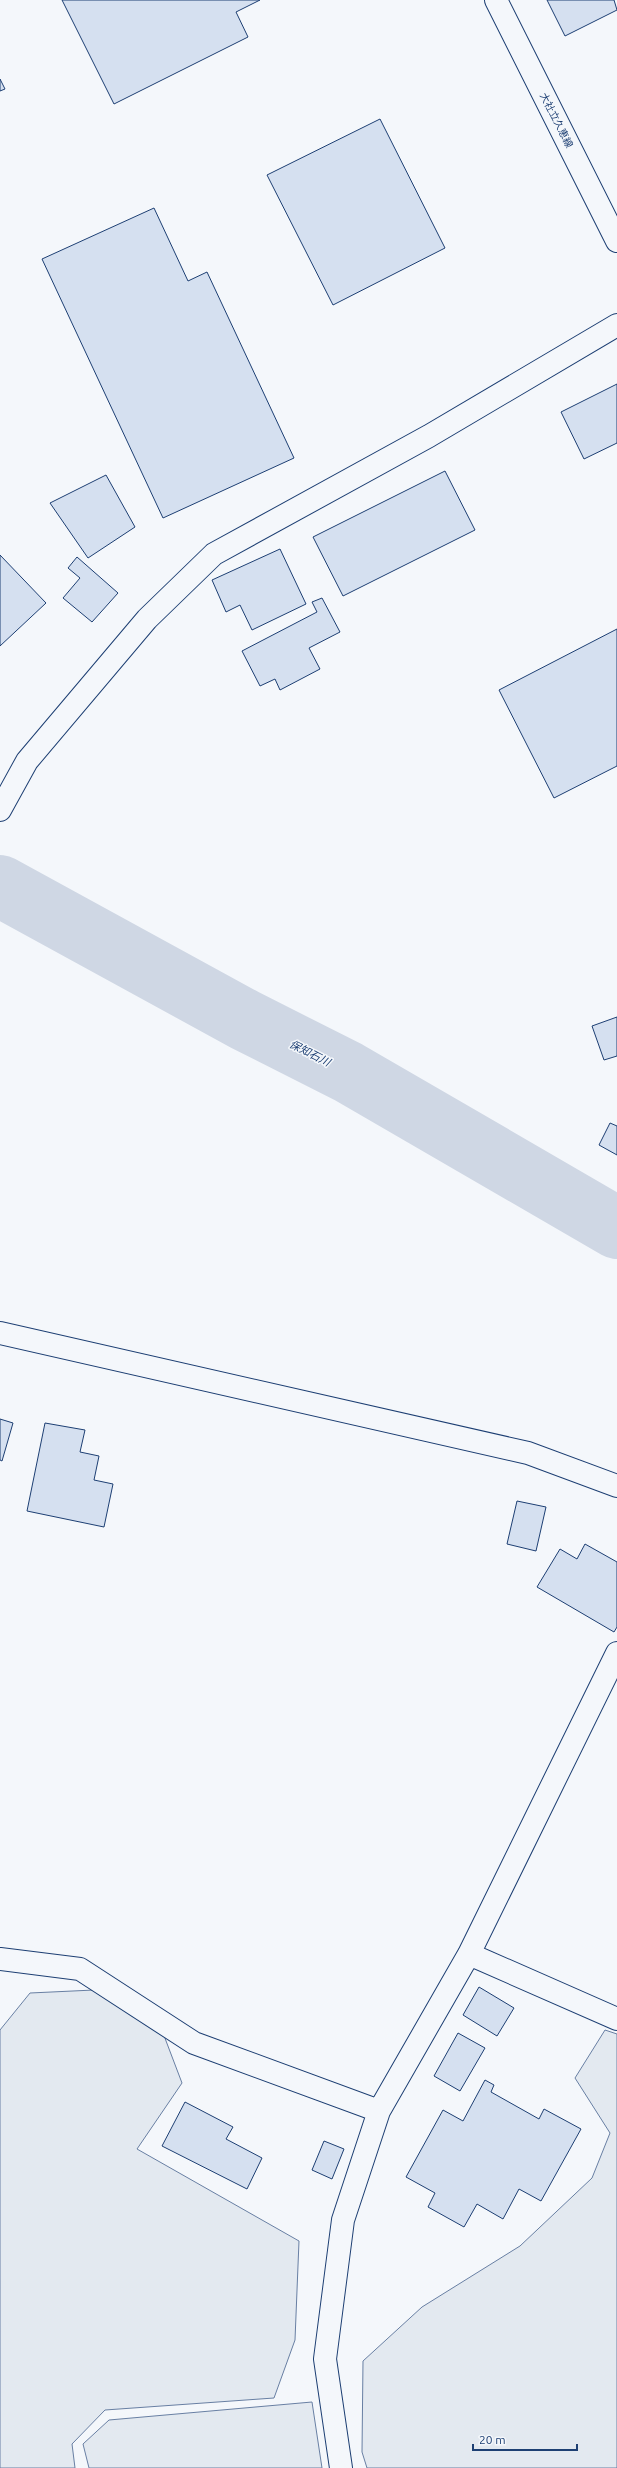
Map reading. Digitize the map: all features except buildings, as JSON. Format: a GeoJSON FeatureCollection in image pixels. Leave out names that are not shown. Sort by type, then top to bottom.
{"type":"FeatureCollection","features":[{"type":"Feature","properties":{"kind":"street","name":"大社立久恵線"},"geometry":{"type":"LineString","coordinates":[[496,0],[617,241]]}},
{"type":"Feature","properties":{"kind":"street"},"geometry":{"type":"LineString","coordinates":[[0,810],[32,756],[147,619],[214,554],[429,436],[617,325]]}},
{"type":"Feature","properties":{"kind":"street"},"geometry":{"type":"LineString","coordinates":[[0,1333],[528,1453],[617,1486]]}},
{"type":"Feature","properties":{"kind":"street"},"geometry":{"type":"LineString","coordinates":[[341,2468],[325,2359],[343,2220],[378,2111],[469,1954],[617,1652]]}},
{"type":"Feature","properties":{"kind":"street"},"geometry":{"type":"LineString","coordinates":[[469,1954],[617,2019]]}},
{"type":"Feature","properties":{"kind":"street"},"geometry":{"type":"LineString","coordinates":[[0,1959],[80,1969],[194,2043],[378,2111]]}},
{"type":"Feature","properties":{"kind":"shaded area"},"geometry":{"type":"Polygon","coordinates":[[[94,1990],[163,2033],[182,2083],[137,2149],[299,2241],[295,2340],[274,2398],[105,2410],[72,2444],[75,2468],[0,2468],[0,2030],[30,1993],[94,1990]]]}},
{"type":"Feature","properties":{"kind":"shaded area"},"geometry":{"type":"Polygon","coordinates":[[[605,2030],[617,2034],[617,2468],[367,2468],[362,2452],[363,2361],[422,2307],[520,2246],[592,2178],[610,2133],[575,2078],[605,2030]]]}},
{"type":"Feature","properties":{"kind":"shaded area"},"geometry":{"type":"Polygon","coordinates":[[[312,2402],[322,2468],[89,2468],[83,2444],[109,2420],[312,2402]]]}},
{"type":"Feature","properties":{"kind":"waterway","name":"保知石川"},"geometry":{"type":"LineString","coordinates":[[0,886],[245,1020],[348,1072],[617,1228]]}}]}
